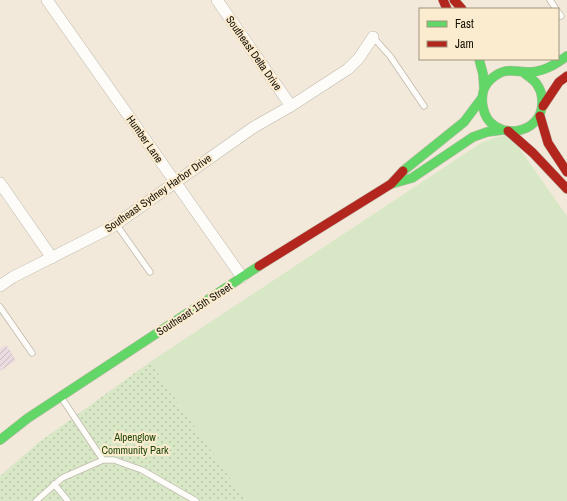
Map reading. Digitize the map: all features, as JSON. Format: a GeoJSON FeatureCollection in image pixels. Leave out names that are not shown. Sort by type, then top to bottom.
{"type":"FeatureCollection","features":[{"type":"Feature","properties":{"kind":"main road"},"geometry":{"type":"LineString","coordinates":[[454,0],[461,8]]}},
{"type":"Feature","properties":{"kind":"main road"},"geometry":{"type":"LineString","coordinates":[[484,89],[489,81],[496,75],[506,71],[538,71],[549,67],[567,56]]}},
{"type":"Feature","properties":{"kind":"main road"},"geometry":{"type":"LineString","coordinates":[[479,60],[483,74],[483,108],[487,118],[493,125],[505,131],[533,153],[567,189]]}},
{"type":"Feature","properties":{"kind":"main road"},"geometry":{"type":"LineString","coordinates":[[505,60],[520,71],[533,78],[539,86],[543,96],[543,106],[540,116],[526,129],[505,131]]}},
{"type":"Feature","properties":{"kind":"main road"},"geometry":{"type":"LineString","coordinates":[[543,106],[559,82],[567,76]]}},
{"type":"Feature","properties":{"kind":"main road","name":"Southeast 15th Street"},"geometry":{"type":"LineString","coordinates":[[2,435],[242,277],[391,184],[407,167],[464,122],[482,98]]}},
{"type":"Feature","properties":{"kind":"main road"},"geometry":{"type":"LineString","coordinates":[[540,116],[548,143],[567,172]]}},
{"type":"Feature","properties":{"kind":"main road","name":"Southeast 15th Street"},"geometry":{"type":"LineString","coordinates":[[391,184],[412,178],[473,137],[487,132],[505,131]]}},
{"type":"Feature","properties":{"kind":"street","name":"Humber Lane"},"geometry":{"type":"LineString","coordinates":[[47,0],[242,277]]}},
{"type":"Feature","properties":{"kind":"street","name":"Southeast Delta Drive"},"geometry":{"type":"LineString","coordinates":[[217,0],[291,106]]}},
{"type":"Feature","properties":{"kind":"street","name":"Southeast Sydney Harbor Drive"},"geometry":{"type":"LineString","coordinates":[[0,286],[13,277],[116,224],[254,127],[291,106],[348,69],[359,58],[373,37]]}},
{"type":"Feature","properties":{"kind":"street"},"geometry":{"type":"LineString","coordinates":[[0,182],[52,258]]}},
{"type":"Feature","properties":{"kind":"lane"},"geometry":{"type":"LineString","coordinates":[[373,37],[390,56],[424,106]]}},
{"type":"Feature","properties":{"kind":"lane"},"geometry":{"type":"LineString","coordinates":[[116,224],[150,272]]}},
{"type":"Feature","properties":{"kind":"lane"},"geometry":{"type":"LineString","coordinates":[[0,307],[32,353]]}},
{"type":"Feature","properties":{"kind":"lane"},"geometry":{"type":"LineString","coordinates":[[61,397],[103,460]]}},
{"type":"Feature","properties":{"kind":"lane"},"geometry":{"type":"LineString","coordinates":[[36,501],[54,484],[74,472],[103,460],[114,460],[142,470],[196,501]]}},
{"type":"Feature","properties":{"kind":"lane"},"geometry":{"type":"LineString","coordinates":[[54,484],[68,501]]}},
{"type":"Feature","properties":{"kind":"green space"},"geometry":{"type":"Polygon","coordinates":[[[510,135],[567,216],[567,501],[246,501],[150,362],[481,143],[496,137],[510,135]]]}},
{"type":"Feature","properties":{"kind":"green space","name":"Alpenglow Community Park"},"geometry":{"type":"Polygon","coordinates":[[[150,362],[246,501],[0,501],[0,476],[38,443],[150,362]]]}},
{"type":"Feature","properties":{"kind":"building"},"geometry":{"type":"Polygon","coordinates":[[[6,345],[16,360],[0,371],[0,349],[6,345]]]}},
{"type":"Feature","properties":{"kind":"traffic: fast"},"geometry":{"type":"LineString","coordinates":[[524,73],[535,82],[539,89],[542,100],[541,112],[535,122],[526,128],[516,131],[505,130],[495,126],[487,119],[482,103],[484,88],[491,79],[506,71],[531,72],[546,69],[567,56]]}},
{"type":"Feature","properties":{"kind":"traffic: fast"},"geometry":{"type":"LineString","coordinates":[[479,60],[483,74],[484,89]]}},
{"type":"Feature","properties":{"kind":"traffic: fast"},"geometry":{"type":"LineString","coordinates":[[403,171],[464,122],[482,98]]}},
{"type":"Feature","properties":{"kind":"traffic: fast"},"geometry":{"type":"LineString","coordinates":[[391,184],[412,178],[473,137],[487,132],[502,130]]}},
{"type":"Feature","properties":{"kind":"traffic: fast"},"geometry":{"type":"LineString","coordinates":[[0,440],[28,418],[259,266]]}},
{"type":"Feature","properties":{"kind":"traffic: jam"},"geometry":{"type":"LineString","coordinates":[[443,0],[447,8]]}},
{"type":"Feature","properties":{"kind":"traffic: jam"},"geometry":{"type":"LineString","coordinates":[[454,0],[461,8]]}},
{"type":"Feature","properties":{"kind":"traffic: jam"},"geometry":{"type":"LineString","coordinates":[[543,106],[559,82],[567,76]]}},
{"type":"Feature","properties":{"kind":"traffic: jam"},"geometry":{"type":"LineString","coordinates":[[540,116],[548,143],[567,172]]}},
{"type":"Feature","properties":{"kind":"traffic: jam"},"geometry":{"type":"LineString","coordinates":[[508,131],[533,153],[567,189]]}},
{"type":"Feature","properties":{"kind":"traffic: jam"},"geometry":{"type":"LineString","coordinates":[[259,266],[391,184],[403,171]]}}]}
